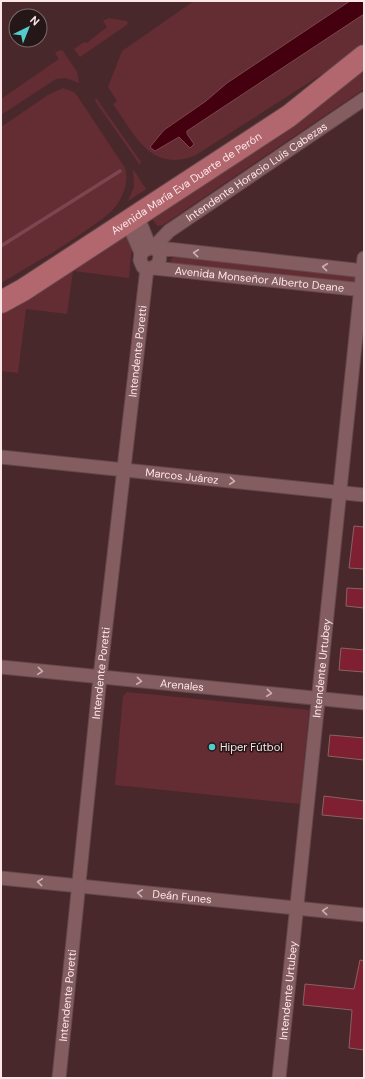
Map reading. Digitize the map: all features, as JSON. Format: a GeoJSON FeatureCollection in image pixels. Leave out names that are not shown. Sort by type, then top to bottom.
{"type":"FeatureCollection","features":[{"type":"Feature","properties":{"kind":"highway","name":"Avenida María Eva Duarte de Perón"},"geometry":{"type":"LineString","coordinates":[[1,289],[131,214],[289,116],[364,55]]}},
{"type":"Feature","properties":{"kind":"highway","name":"Avenida María Eva Duarte de Perón"},"geometry":{"type":"LineString","coordinates":[[1,302],[23,290],[131,214]]}},
{"type":"Feature","properties":{"kind":"street","name":"Intendente Horacio Luis Cabezas"},"geometry":{"type":"LineString","coordinates":[[150,249],[169,231],[364,99]]}},
{"type":"Feature","properties":{"kind":"street"},"geometry":{"type":"LineString","coordinates":[[131,214],[141,225],[150,249],[140,260],[150,268]]}},
{"type":"Feature","properties":{"kind":"street","name":"Avenida Monseñor Alberto Deane"},"geometry":{"type":"LineString","coordinates":[[150,249],[364,267]]}},
{"type":"Feature","properties":{"kind":"street","name":"Intendente Poretti"},"geometry":{"type":"LineString","coordinates":[[59,1078],[100,676],[124,469],[150,268],[159,264],[161,258],[150,249]]}},
{"type":"Feature","properties":{"kind":"street","name":"Intendente Urtubey"},"geometry":{"type":"LineString","coordinates":[[279,1078],[318,698],[363,289],[364,267]]}},
{"type":"Feature","properties":{"kind":"street","name":"Avenida Monseñor Alberto Deane"},"geometry":{"type":"LineString","coordinates":[[150,268],[363,289]]}},
{"type":"Feature","properties":{"kind":"street","name":"Marcos Juárez"},"geometry":{"type":"LineString","coordinates":[[1,456],[364,495]]}},
{"type":"Feature","properties":{"kind":"street","name":"Arenales"},"geometry":{"type":"LineString","coordinates":[[1,667],[364,703]]}},
{"type":"Feature","properties":{"kind":"street","name":"Deán Funes"},"geometry":{"type":"LineString","coordinates":[[1,878],[364,915]]}},
{"type":"Feature","properties":{"kind":"shaded area"},"geometry":{"type":"Polygon","coordinates":[[[194,1],[364,1],[364,47],[196,155],[180,159],[167,159],[156,155],[146,148],[137,138],[113,104],[117,101],[108,87],[122,51],[194,1]]]}},
{"type":"Feature","properties":{"kind":"shaded area"},"geometry":{"type":"Polygon","coordinates":[[[350,1],[364,1],[364,14],[187,131],[187,134],[194,144],[190,148],[179,137],[155,151],[150,147],[164,130],[206,101],[227,83],[350,1]]]}},
{"type":"Feature","properties":{"kind":"shaded area"},"geometry":{"type":"Polygon","coordinates":[[[109,18],[127,21],[128,24],[80,57],[74,49],[84,42],[87,43],[107,27],[103,21],[109,18]]]}},
{"type":"Feature","properties":{"kind":"shaded area"},"geometry":{"type":"Polygon","coordinates":[[[60,50],[63,51],[77,72],[79,83],[66,78],[56,79],[1,115],[1,99],[59,59],[55,53],[60,50]]]}},
{"type":"Feature","properties":{"kind":"shaded area"},"geometry":{"type":"Polygon","coordinates":[[[364,63],[364,89],[163,225],[157,226],[152,218],[364,63]]]}},
{"type":"Feature","properties":{"kind":"shaded area"},"geometry":{"type":"Polygon","coordinates":[[[63,88],[74,92],[78,97],[125,168],[125,188],[116,206],[102,219],[65,245],[1,283],[1,127],[48,95],[63,88]]]}},
{"type":"Feature","properties":{"kind":"shaded area"},"geometry":{"type":"Polygon","coordinates":[[[96,98],[141,162],[140,165],[95,101],[96,98]]]}},
{"type":"Feature","properties":{"kind":"shaded area"},"geometry":{"type":"Polygon","coordinates":[[[133,169],[146,189],[128,201],[134,187],[133,169]]]}},
{"type":"Feature","properties":{"kind":"shaded area"},"geometry":{"type":"Polygon","coordinates":[[[124,235],[132,245],[129,278],[73,271],[67,314],[26,309],[18,373],[1,371],[1,307],[124,235]]]}},
{"type":"Feature","properties":{"kind":"shaded area"},"geometry":{"type":"Polygon","coordinates":[[[174,257],[354,276],[356,279],[354,283],[173,264],[170,260],[174,257]]]}},
{"type":"Feature","properties":{"kind":"shaded area","name":"Hiper Fútbol"},"geometry":{"type":"Polygon","coordinates":[[[127,692],[309,710],[300,804],[115,785],[123,696],[127,692]]]}},
{"type":"Feature","properties":{"kind":"building"},"geometry":{"type":"Polygon","coordinates":[[[354,526],[364,527],[364,569],[349,568],[354,526]]]}},
{"type":"Feature","properties":{"kind":"building"},"geometry":{"type":"Polygon","coordinates":[[[347,588],[364,589],[364,608],[346,606],[347,588]]]}},
{"type":"Feature","properties":{"kind":"building"},"geometry":{"type":"Polygon","coordinates":[[[341,648],[364,650],[364,672],[339,670],[341,648]]]}},
{"type":"Feature","properties":{"kind":"building"},"geometry":{"type":"Polygon","coordinates":[[[330,735],[364,738],[364,760],[328,756],[330,735]]]}},
{"type":"Feature","properties":{"kind":"building"},"geometry":{"type":"Polygon","coordinates":[[[324,796],[364,801],[364,819],[322,815],[324,796]]]}},
{"type":"Feature","properties":{"kind":"building"},"geometry":{"type":"Polygon","coordinates":[[[360,960],[364,961],[364,1050],[349,1048],[352,1010],[303,1005],[305,984],[354,989],[360,960]]]}},
{"type":"Feature","properties":{"kind":"waterway"},"geometry":{"type":"LineString","coordinates":[[1,246],[120,171]]}},
{"type":"Feature","properties":{"kind":"place","name":"Hiper Fútbol"},"geometry":{"type":"Point","coordinates":[212,747]}}]}
